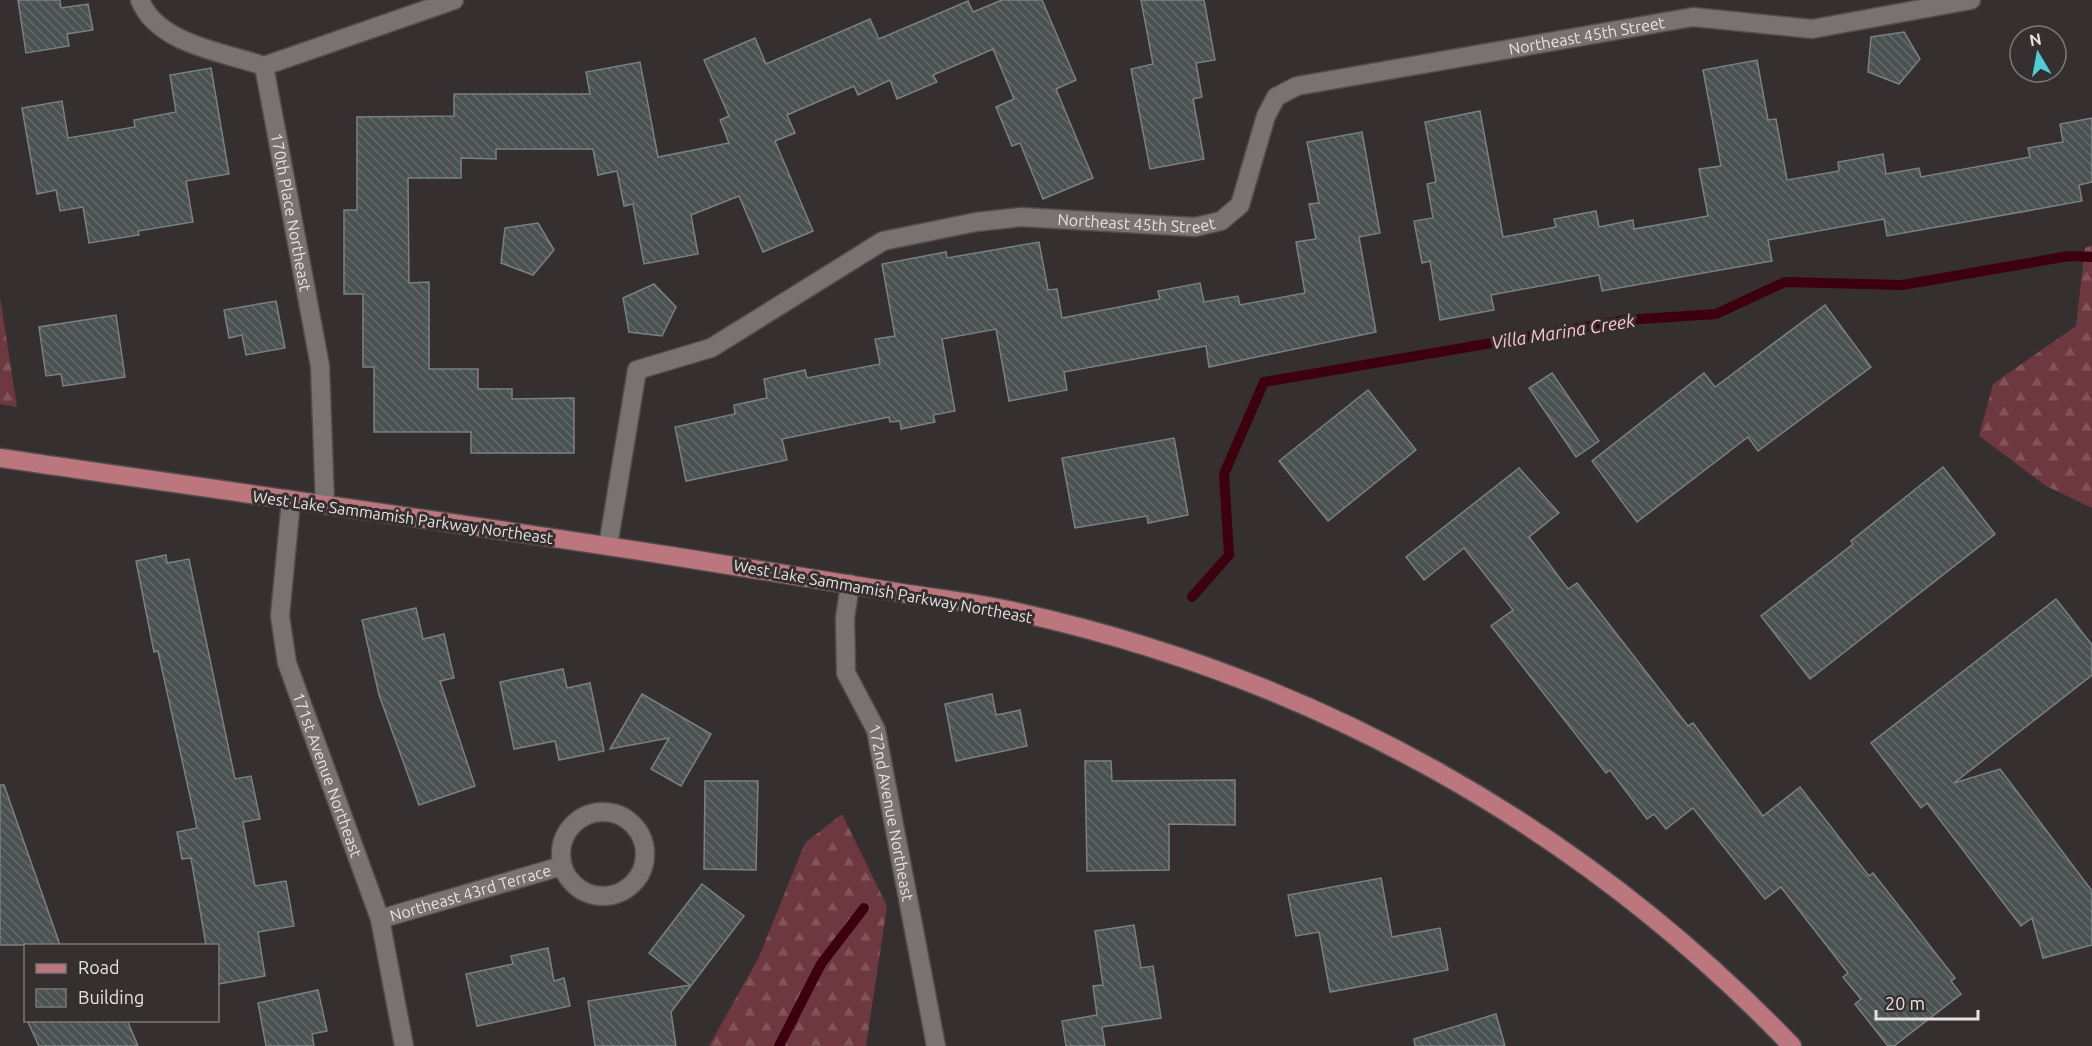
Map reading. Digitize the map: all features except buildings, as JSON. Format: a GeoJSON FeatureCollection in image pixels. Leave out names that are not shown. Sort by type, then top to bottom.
{"type":"FeatureCollection","features":[{"type":"Feature","properties":{"kind":"main road","name":"West Lake Sammamish Parkway Northeast"},"geometry":{"type":"LineString","coordinates":[[0,458],[608,546],[1015,611],[1161,650],[1354,727],[1446,774],[1600,874],[1741,993],[1792,1046]]}},
{"type":"Feature","properties":{"kind":"street"},"geometry":{"type":"LineString","coordinates":[[140,0],[145,14],[162,29],[191,42],[264,66],[454,0]]}},
{"type":"Feature","properties":{"kind":"street","name":"Northeast 45th Street"},"geometry":{"type":"LineString","coordinates":[[608,546],[637,370],[711,348],[883,241],[976,222],[1021,217],[1196,227],[1221,221],[1240,205],[1266,116],[1276,97],[1297,86],[1693,17],[1812,29],[1971,0]]}},
{"type":"Feature","properties":{"kind":"street","name":"170th Place Northeast"},"geometry":{"type":"LineString","coordinates":[[264,66],[320,366],[325,506]]}},
{"type":"Feature","properties":{"kind":"street","name":"171st Avenue Northeast"},"geometry":{"type":"LineString","coordinates":[[291,501],[280,616],[286,663],[380,920],[404,1046]]}},
{"type":"Feature","properties":{"kind":"street","name":"172nd Avenue Northeast"},"geometry":{"type":"LineString","coordinates":[[850,584],[845,618],[846,673],[876,730],[936,1046]]}},
{"type":"Feature","properties":{"kind":"street","name":"Northeast 43rd Terrace"},"geometry":{"type":"LineString","coordinates":[[598,812],[619,816],[637,829],[644,842],[645,857],[642,872],[634,884],[614,894],[592,896],[579,890],[568,879],[562,866],[560,852],[564,837],[572,825],[584,816],[598,812]]}},
{"type":"Feature","properties":{"kind":"street","name":"Northeast 43rd Terrace"},"geometry":{"type":"LineString","coordinates":[[380,920],[562,866]]}},
{"type":"Feature","properties":{"kind":"green space"},"geometry":{"type":"Polygon","coordinates":[[[2092,245],[2092,508],[2046,486],[1979,436],[1993,384],[2076,326],[2085,248],[2092,245]]]}},
{"type":"Feature","properties":{"kind":"green space"},"geometry":{"type":"Polygon","coordinates":[[[0,297],[17,407],[0,404],[0,297]]]}},
{"type":"Feature","properties":{"kind":"green space"},"geometry":{"type":"Polygon","coordinates":[[[842,814],[887,906],[866,1046],[709,1046],[759,957],[805,843],[842,814]]]}},
{"type":"Feature","properties":{"kind":"waterway","name":"Villa Marina Creek"},"geometry":{"type":"LineString","coordinates":[[1192,597],[1229,555],[1224,474],[1264,382],[1626,320],[1716,314],[1785,282],[1902,285],[2069,256],[2092,257]]}},
{"type":"Feature","properties":{"kind":"waterway","name":"Villa Marina Creek"},"geometry":{"type":"LineString","coordinates":[[779,1046],[821,964],[864,908]]}}]}
